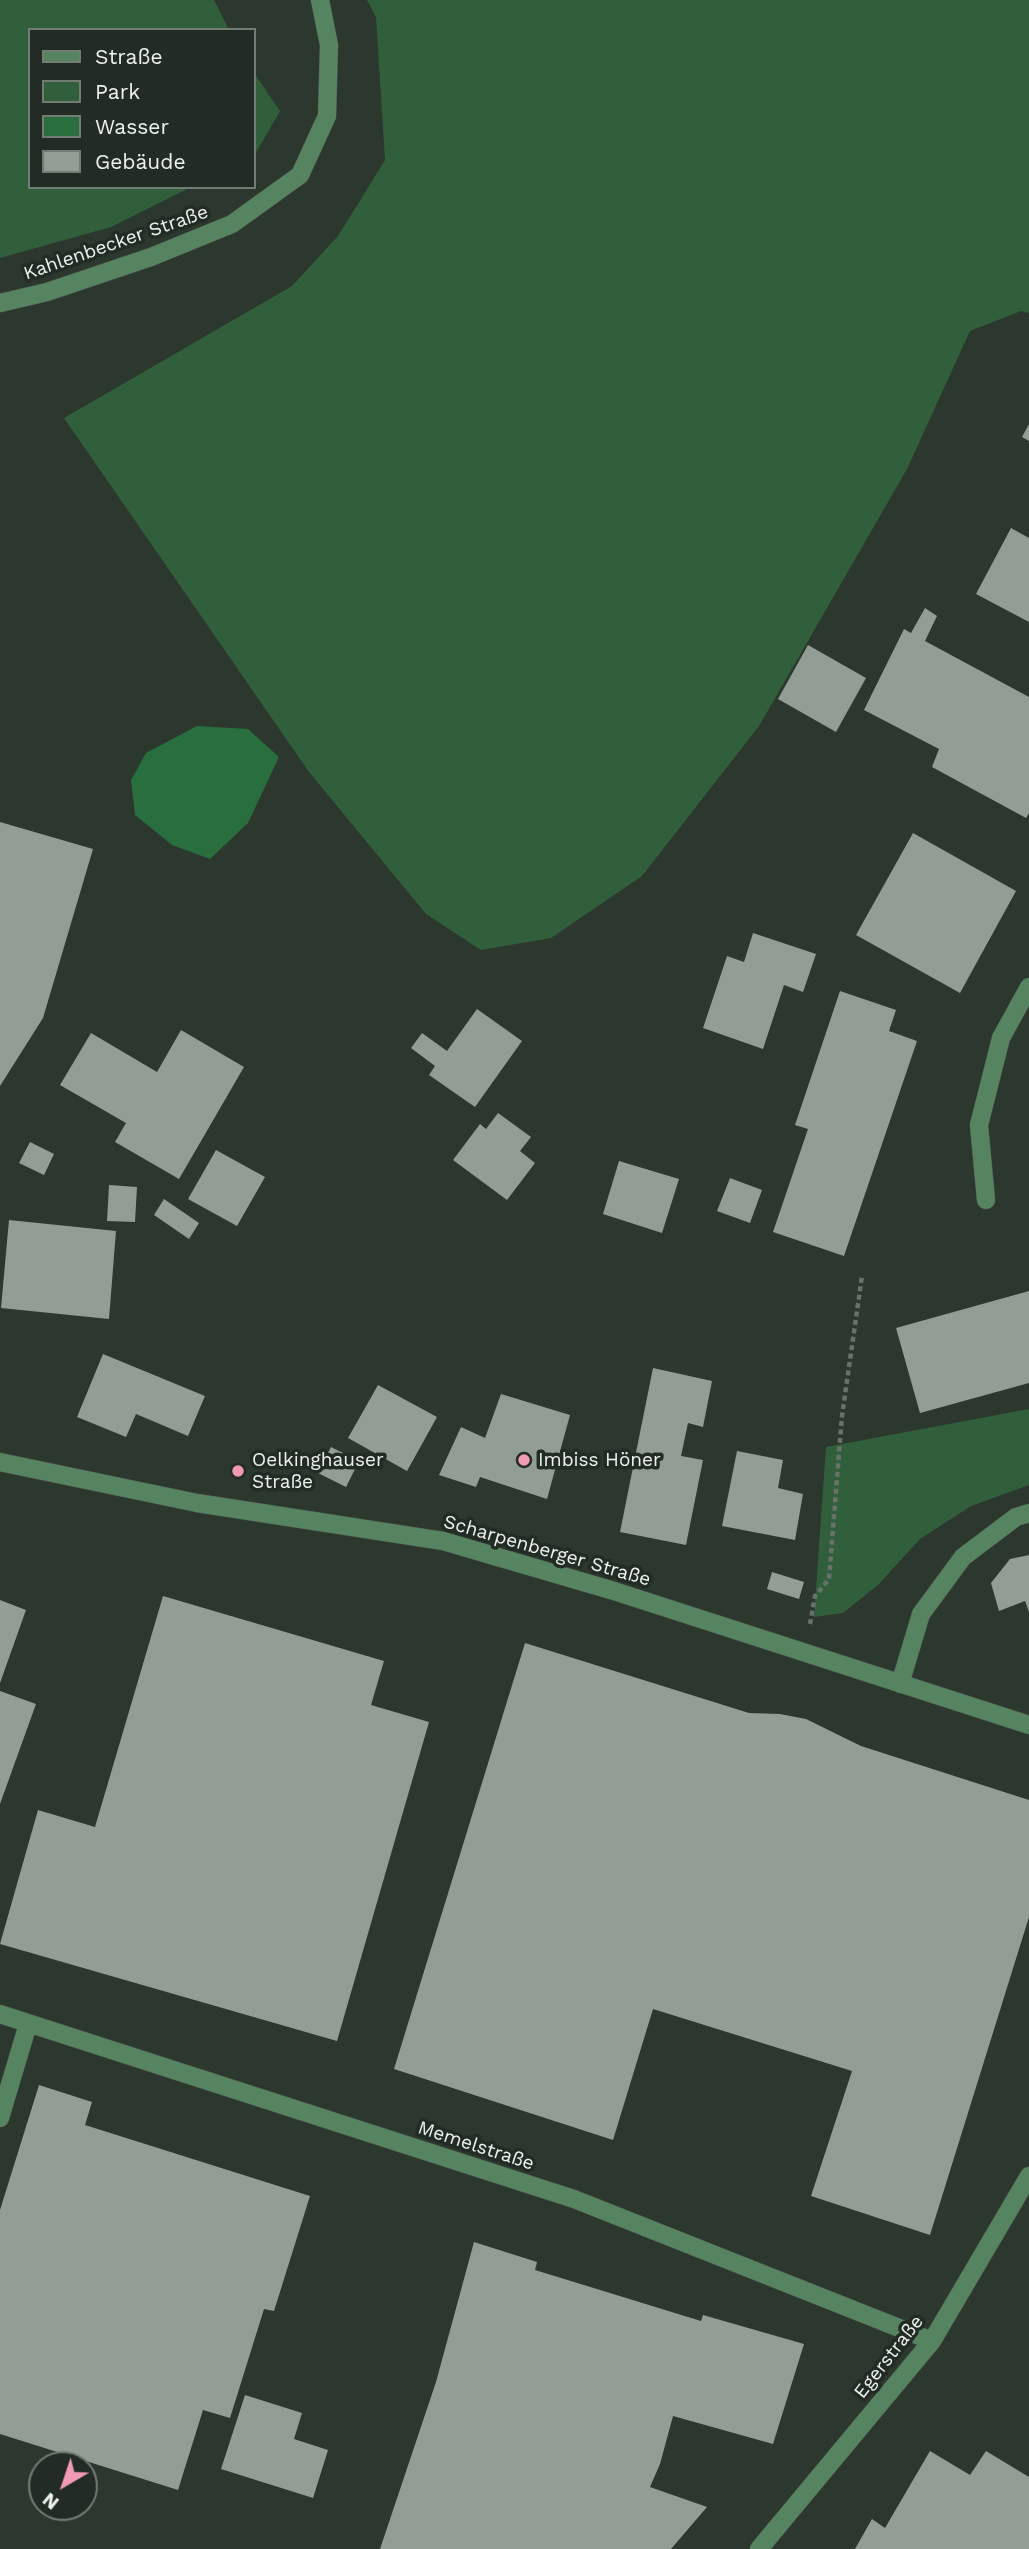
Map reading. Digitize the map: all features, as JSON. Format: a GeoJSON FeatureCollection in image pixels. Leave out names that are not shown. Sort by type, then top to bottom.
{"type":"FeatureCollection","features":[{"type":"Feature","properties":{"kind":"street","name":"Kahlenbecker Straße"},"geometry":{"type":"LineString","coordinates":[[0,303],[47,292],[151,257],[232,225],[300,175],[327,116],[329,45],[320,0]]}},
{"type":"Feature","properties":{"kind":"street"},"geometry":{"type":"LineString","coordinates":[[986,1200],[979,1125],[1001,1038],[1029,987]]}},
{"type":"Feature","properties":{"kind":"street","name":"Scharpenberger Straße"},"geometry":{"type":"LineString","coordinates":[[0,1462],[197,1503],[443,1541],[1029,1725]]}},
{"type":"Feature","properties":{"kind":"street"},"geometry":{"type":"LineString","coordinates":[[900,1684],[921,1614],[963,1557],[1016,1517],[1029,1513]]}},
{"type":"Feature","properties":{"kind":"street","name":"Memelstraße"},"geometry":{"type":"LineString","coordinates":[[0,2014],[574,2199],[932,2341]]}},
{"type":"Feature","properties":{"kind":"street"},"geometry":{"type":"LineString","coordinates":[[0,2118],[28,2024]]}},
{"type":"Feature","properties":{"kind":"street","name":"Egerstraße"},"geometry":{"type":"LineString","coordinates":[[759,2549],[932,2341],[1029,2176]]}},
{"type":"Feature","properties":{"kind":"path"},"geometry":{"type":"LineString","coordinates":[[804,1653],[815,1596],[829,1579],[842,1416],[862,1276]]}},
{"type":"Feature","properties":{"kind":"green space"},"geometry":{"type":"Polygon","coordinates":[[[0,0],[214,0],[228,28],[28,28],[28,189],[187,189],[111,227],[0,258],[0,0]]]}},
{"type":"Feature","properties":{"kind":"green space"},"geometry":{"type":"Polygon","coordinates":[[[367,0],[1029,0],[1029,313],[1021,311],[970,331],[907,469],[759,726],[642,876],[551,938],[481,950],[426,914],[309,772],[64,418],[292,286],[338,236],[385,160],[376,17],[367,0]]]}},
{"type":"Feature","properties":{"kind":"green space"},"geometry":{"type":"Polygon","coordinates":[[[256,76],[280,111],[256,153],[256,76]]]}},
{"type":"Feature","properties":{"kind":"green space"},"geometry":{"type":"Polygon","coordinates":[[[1029,1409],[1029,1485],[971,1506],[920,1539],[878,1585],[843,1613],[814,1617],[826,1447],[1029,1409]]]}},
{"type":"Feature","properties":{"kind":"water"},"geometry":{"type":"Polygon","coordinates":[[[197,726],[248,729],[279,757],[248,823],[210,859],[172,845],[135,815],[131,780],[146,753],[197,726]]]}},
{"type":"Feature","properties":{"kind":"building"},"geometry":{"type":"Polygon","coordinates":[[[1029,424],[1029,441],[1022,437],[1029,424]]]}},
{"type":"Feature","properties":{"kind":"building"},"geometry":{"type":"Polygon","coordinates":[[[1011,528],[1029,538],[1029,622],[976,594],[1011,528]]]}},
{"type":"Feature","properties":{"kind":"building"},"geometry":{"type":"Polygon","coordinates":[[[925,608],[937,616],[925,641],[1029,697],[1029,813],[1026,818],[932,767],[939,749],[864,710],[904,629],[911,633],[925,608]]]}},
{"type":"Feature","properties":{"kind":"building"},"geometry":{"type":"Polygon","coordinates":[[[808,645],[866,678],[836,732],[778,699],[808,645]]]}},
{"type":"Feature","properties":{"kind":"building"},"geometry":{"type":"Polygon","coordinates":[[[0,822],[93,849],[43,1018],[0,1086],[0,822]]]}},
{"type":"Feature","properties":{"kind":"building"},"geometry":{"type":"Polygon","coordinates":[[[913,833],[1016,891],[960,993],[856,935],[913,833]]]}},
{"type":"Feature","properties":{"kind":"building"},"geometry":{"type":"Polygon","coordinates":[[[753,933],[816,954],[803,992],[784,985],[763,1049],[703,1028],[727,956],[744,962],[753,933]]]}},
{"type":"Feature","properties":{"kind":"building"},"geometry":{"type":"Polygon","coordinates":[[[840,991],[896,1010],[889,1031],[917,1041],[844,1256],[773,1232],[808,1129],[795,1125],[840,991]]]}},
{"type":"Feature","properties":{"kind":"building"},"geometry":{"type":"Polygon","coordinates":[[[477,1009],[522,1041],[475,1107],[429,1075],[435,1066],[411,1048],[422,1033],[447,1051],[477,1009]]]}},
{"type":"Feature","properties":{"kind":"building"},"geometry":{"type":"Polygon","coordinates":[[[181,1030],[244,1067],[179,1179],[115,1142],[126,1123],[60,1085],[91,1033],[157,1072],[181,1030]]]}},
{"type":"Feature","properties":{"kind":"building"},"geometry":{"type":"Polygon","coordinates":[[[498,1113],[531,1137],[520,1151],[535,1163],[507,1200],[453,1160],[480,1124],[486,1129],[498,1113]]]}},
{"type":"Feature","properties":{"kind":"building"},"geometry":{"type":"Polygon","coordinates":[[[30,1142],[54,1154],[44,1175],[19,1163],[30,1142]]]}},
{"type":"Feature","properties":{"kind":"building"},"geometry":{"type":"Polygon","coordinates":[[[216,1150],[265,1177],[237,1226],[188,1199],[216,1150]]]}},
{"type":"Feature","properties":{"kind":"building"},"geometry":{"type":"Polygon","coordinates":[[[619,1161],[679,1179],[662,1233],[603,1214],[619,1161]]]}},
{"type":"Feature","properties":{"kind":"building"},"geometry":{"type":"Polygon","coordinates":[[[730,1178],[762,1190],[750,1223],[717,1211],[730,1178]]]}},
{"type":"Feature","properties":{"kind":"building"},"geometry":{"type":"Polygon","coordinates":[[[109,1185],[137,1187],[135,1222],[107,1221],[109,1185]]]}},
{"type":"Feature","properties":{"kind":"building"},"geometry":{"type":"Polygon","coordinates":[[[164,1199],[199,1223],[189,1239],[154,1215],[164,1199]]]}},
{"type":"Feature","properties":{"kind":"building"},"geometry":{"type":"Polygon","coordinates":[[[9,1220],[116,1231],[109,1319],[1,1308],[9,1220]]]}},
{"type":"Feature","properties":{"kind":"building"},"geometry":{"type":"Polygon","coordinates":[[[1029,1291],[1029,1383],[920,1413],[896,1328],[1029,1291]]]}},
{"type":"Feature","properties":{"kind":"building"},"geometry":{"type":"Polygon","coordinates":[[[103,1354],[205,1396],[188,1436],[136,1414],[126,1437],[77,1417],[103,1354]]]}},
{"type":"Feature","properties":{"kind":"building"},"geometry":{"type":"Polygon","coordinates":[[[653,1368],[712,1381],[703,1427],[688,1423],[681,1456],[703,1460],[686,1545],[620,1532],[653,1368]]]}},
{"type":"Feature","properties":{"kind":"building"},"geometry":{"type":"Polygon","coordinates":[[[378,1385],[437,1417],[407,1471],[348,1438],[378,1385]]]}},
{"type":"Feature","properties":{"kind":"building"},"geometry":{"type":"Polygon","coordinates":[[[501,1394],[570,1415],[547,1499],[480,1477],[476,1487],[439,1475],[461,1427],[485,1438],[501,1394]]]}},
{"type":"Feature","properties":{"kind":"building"},"geometry":{"type":"Polygon","coordinates":[[[331,1447],[359,1461],[346,1487],[318,1473],[331,1447]]]}},
{"type":"Feature","properties":{"kind":"building"},"geometry":{"type":"Polygon","coordinates":[[[737,1451],[783,1460],[778,1488],[803,1494],[795,1540],[722,1526],[737,1451]]]}},
{"type":"Feature","properties":{"kind":"building"},"geometry":{"type":"Polygon","coordinates":[[[1029,1555],[1029,1612],[1025,1601],[999,1611],[991,1583],[1010,1559],[1029,1555]]]}},
{"type":"Feature","properties":{"kind":"building"},"geometry":{"type":"Polygon","coordinates":[[[772,1572],[804,1582],[799,1599],[767,1589],[772,1572]]]}},
{"type":"Feature","properties":{"kind":"building"},"geometry":{"type":"Polygon","coordinates":[[[163,1596],[384,1661],[371,1705],[429,1722],[337,2041],[0,1944],[38,1810],[95,1827],[163,1596]]]}},
{"type":"Feature","properties":{"kind":"building"},"geometry":{"type":"Polygon","coordinates":[[[0,1600],[26,1610],[0,1683],[0,1600]]]}},
{"type":"Feature","properties":{"kind":"building"},"geometry":{"type":"Polygon","coordinates":[[[525,1643],[749,1713],[780,1714],[806,1719],[861,1746],[1029,1800],[1029,1917],[930,2235],[811,2196],[852,2071],[653,2009],[613,2140],[394,2069],[525,1643]]]}},
{"type":"Feature","properties":{"kind":"building"},"geometry":{"type":"Polygon","coordinates":[[[0,1691],[36,1704],[0,1804],[0,1691]]]}},
{"type":"Feature","properties":{"kind":"building"},"geometry":{"type":"Polygon","coordinates":[[[39,2085],[92,2102],[85,2125],[310,2196],[274,2311],[264,2309],[230,2418],[203,2410],[178,2490],[98,2465],[98,2451],[54,2451],[0,2434],[0,2210],[39,2085]]]}},
{"type":"Feature","properties":{"kind":"building"},"geometry":{"type":"Polygon","coordinates":[[[474,2242],[537,2262],[535,2270],[701,2321],[703,2315],[804,2344],[773,2444],[673,2416],[660,2464],[650,2487],[707,2507],[671,2549],[380,2549],[436,2382],[474,2242]]]}},
{"type":"Feature","properties":{"kind":"building"},"geometry":{"type":"Polygon","coordinates":[[[245,2395],[302,2413],[294,2439],[328,2450],[313,2498],[221,2469],[245,2395]]]}},
{"type":"Feature","properties":{"kind":"building"},"geometry":{"type":"Polygon","coordinates":[[[930,2451],[970,2475],[986,2451],[1029,2477],[1029,2549],[855,2549],[872,2519],[885,2528],[930,2451]]]}},
{"type":"Feature","properties":{"kind":"place","name":"Imbiss Höner"},"geometry":{"type":"Point","coordinates":[524,1460]}},
{"type":"Feature","properties":{"kind":"place","name":"Oelkinghauser Straße"},"geometry":{"type":"Point","coordinates":[238,1471]}}]}
